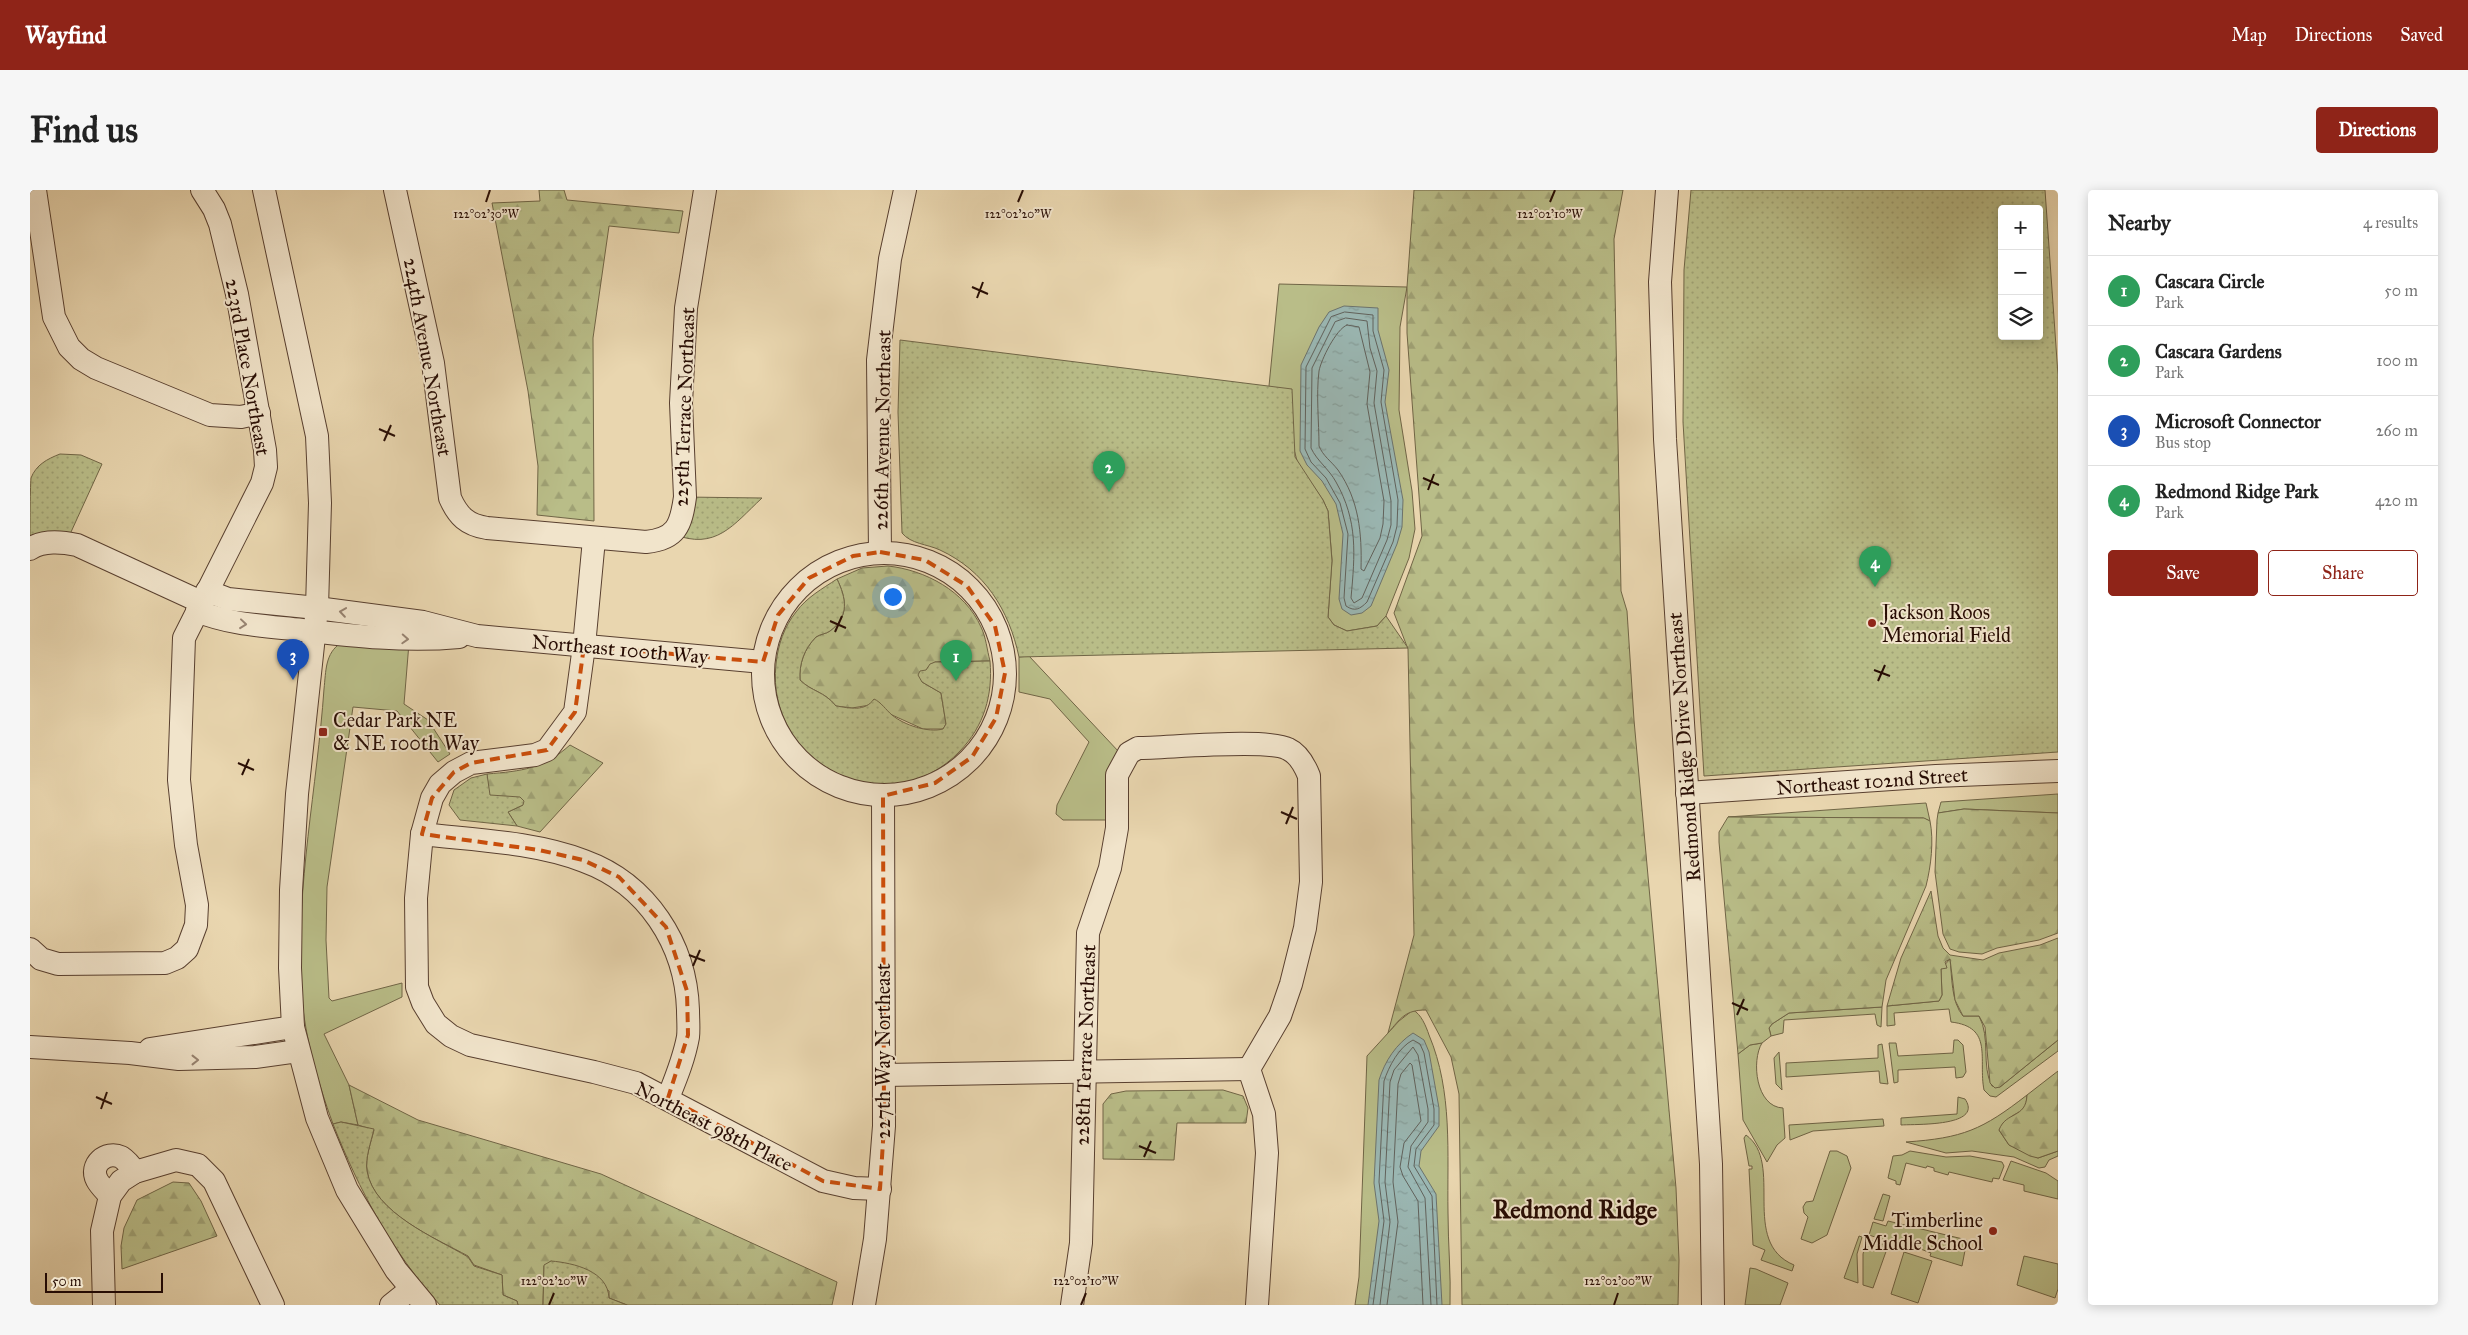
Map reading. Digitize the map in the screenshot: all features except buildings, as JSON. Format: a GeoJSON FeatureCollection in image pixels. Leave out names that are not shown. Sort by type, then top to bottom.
{"type":"FeatureCollection","features":[{"type":"Feature","properties":{"kind":"street"},"geometry":{"type":"LineString","coordinates":[[35,190],[54,316],[69,347],[81,359],[96,368],[198,412],[224,417],[241,417],[259,412]]}},
{"type":"Feature","properties":{"kind":"street","name":"223rd Place Northeast"},"geometry":{"type":"LineString","coordinates":[[30,949],[41,959],[58,964],[165,963],[177,958],[187,949],[196,925],[197,905],[186,844],[179,780],[184,638],[262,483],[266,459],[259,412],[236,294],[220,224],[202,190]]}},
{"type":"Feature","properties":{"kind":"street"},"geometry":{"type":"LineString","coordinates":[[264,190],[317,436],[321,531],[315,632],[297,794],[291,890],[290,968],[293,1027],[298,1052],[317,1118],[347,1190],[386,1254],[418,1297],[391,1305]]}},
{"type":"Feature","properties":{"kind":"street","name":"224th Avenue Northeast"},"geometry":{"type":"LineString","coordinates":[[395,190],[433,363],[450,498],[456,511],[464,521],[487,528],[594,538]]}},
{"type":"Feature","properties":{"kind":"street","name":"225th Terrace Northeast"},"geometry":{"type":"LineString","coordinates":[[594,538],[646,542],[660,541],[673,534],[679,524],[685,497],[681,403],[686,308],[705,190]]}},
{"type":"Feature","properties":{"kind":"street","name":"226th Avenue Northeast"},"geometry":{"type":"LineString","coordinates":[[880,552],[878,360],[890,259],[906,190]]}},
{"type":"Feature","properties":{"kind":"street","name":"Redmond Ridge Drive Northeast"},"geometry":{"type":"LineString","coordinates":[[1667,190],[1661,244],[1660,302],[1665,439],[1711,1164],[1713,1305]]}},
{"type":"Feature","properties":{"kind":"street"},"geometry":{"type":"LineString","coordinates":[[594,538],[584,646],[575,712],[547,750],[536,755],[471,763],[454,772],[440,784],[432,798],[422,834],[501,843],[583,860],[619,877],[643,899],[666,927],[679,960],[687,991],[688,1035],[680,1068],[668,1098]]}},
{"type":"Feature","properties":{"kind":"street","name":"Northeast 100th Way"},"geometry":{"type":"LineString","coordinates":[[32,544],[66,543],[78,545],[202,601],[233,623],[346,636],[424,640],[477,636]]}},
{"type":"Feature","properties":{"kind":"street"},"geometry":{"type":"LineString","coordinates":[[880,552],[902,554],[925,560],[947,571],[967,586],[983,604],[995,626],[1003,654],[1005,673],[1003,696],[996,718],[986,739],[972,757],[954,772],[935,783],[913,791],[883,795],[845,788],[824,778],[805,765],[789,749],[776,730],[763,686],[763,662],[768,637],[778,615],[792,595],[809,578],[830,565],[845,559],[880,552]]}},
{"type":"Feature","properties":{"kind":"street","name":"Northeast 100th Way"},"geometry":{"type":"LineString","coordinates":[[202,601],[228,599],[317,608],[422,622],[477,636],[763,662]]}},
{"type":"Feature","properties":{"kind":"street","name":"228th Terrace Northeast"},"geometry":{"type":"LineString","coordinates":[[1072,1305],[1081,1243],[1088,933],[1110,868],[1118,828],[1116,775],[1130,753],[1138,748],[1274,745],[1288,748],[1303,763],[1310,776],[1311,882],[1305,928],[1291,984],[1280,1016],[1249,1069]]}},
{"type":"Feature","properties":{"kind":"street","name":"Northeast 102nd Street"},"geometry":{"type":"LineString","coordinates":[[1687,793],[1936,776],[2058,771]]}},
{"type":"Feature","properties":{"kind":"street","name":"227th Way Northeast"},"geometry":{"type":"LineString","coordinates":[[864,1305],[875,1239],[884,1126],[883,795]]}},
{"type":"Feature","properties":{"kind":"street","name":"Northeast 98th Place"},"geometry":{"type":"LineString","coordinates":[[422,834],[416,898],[416,980],[423,1003],[436,1024],[451,1036],[470,1045],[636,1083],[668,1098],[791,1166],[823,1181],[854,1188],[880,1189]]}},
{"type":"Feature","properties":{"kind":"street"},"geometry":{"type":"LineString","coordinates":[[130,1053],[293,1027]]}},
{"type":"Feature","properties":{"kind":"street"},"geometry":{"type":"LineString","coordinates":[[30,1047],[130,1053],[179,1060],[216,1060],[298,1052]]}},
{"type":"Feature","properties":{"kind":"street"},"geometry":{"type":"LineString","coordinates":[[884,1075],[1084,1074],[1249,1069],[1264,1114],[1267,1154],[1257,1305]]}},
{"type":"Feature","properties":{"kind":"street"},"geometry":{"type":"LineString","coordinates":[[110,1196],[96,1180],[97,1164],[102,1158],[114,1155],[120,1157],[135,1172]]}},
{"type":"Feature","properties":{"kind":"street"},"geometry":{"type":"LineString","coordinates":[[104,1305],[102,1230],[110,1196],[120,1181],[135,1172],[176,1160],[198,1165],[214,1181],[272,1305]]}},
{"type":"Feature","properties":{"kind":"highlighted area"},"geometry":{"type":"Polygon","coordinates":[[[880,552],[925,560],[967,586],[995,626],[1005,673],[996,718],[972,757],[935,783],[883,796],[884,1126],[880,1189],[823,1181],[668,1098],[688,1035],[687,991],[666,927],[619,877],[583,860],[539,850],[422,834],[432,798],[454,772],[471,763],[547,750],[575,712],[584,646],[763,662],[778,615],[809,578],[853,556],[880,552]]]}},
{"type":"Feature","properties":{"kind":"green space"},"geometry":{"type":"Polygon","coordinates":[[[539,190],[564,190],[567,200],[683,211],[679,233],[609,226],[593,338],[594,521],[537,515],[538,466],[528,391],[492,203],[540,201],[539,190]]]}},
{"type":"Feature","properties":{"kind":"green space"},"geometry":{"type":"Polygon","coordinates":[[[1414,190],[1623,190],[1614,239],[1621,591],[1627,611],[1634,720],[1676,1188],[1679,1260],[1678,1305],[1462,1305],[1459,1094],[1451,1057],[1426,1010],[1408,1013],[1388,1033],[1414,935],[1408,649],[1394,613],[1422,536],[1407,333],[1407,287],[1414,190]]]}},
{"type":"Feature","properties":{"kind":"green space"},"geometry":{"type":"Polygon","coordinates":[[[1691,190],[2045,190],[2058,375],[2058,752],[1704,776],[1683,422],[1684,270],[1691,190]]]}},
{"type":"Feature","properties":{"kind":"green space"},"geometry":{"type":"Polygon","coordinates":[[[1279,284],[1407,287],[1400,327],[1399,410],[1412,491],[1415,529],[1409,558],[1386,616],[1377,626],[1347,631],[1334,625],[1328,617],[1332,560],[1328,511],[1323,500],[1298,464],[1293,446],[1269,386],[1279,284]]]}},
{"type":"Feature","properties":{"kind":"green space"},"geometry":{"type":"Polygon","coordinates":[[[900,340],[1292,389],[1295,457],[1328,511],[1332,561],[1328,617],[1334,625],[1347,631],[1377,626],[1386,616],[1408,648],[1019,657],[1009,623],[993,594],[982,581],[956,559],[940,550],[910,539],[902,533],[898,412],[900,340]]]}},
{"type":"Feature","properties":{"kind":"green space"},"geometry":{"type":"Polygon","coordinates":[[[60,454],[81,455],[102,464],[66,543],[30,549],[31,478],[42,463],[60,454]]]}},
{"type":"Feature","properties":{"kind":"green space"},"geometry":{"type":"Polygon","coordinates":[[[685,497],[762,498],[732,526],[712,537],[701,539],[673,534],[685,497]]]}},
{"type":"Feature","properties":{"kind":"green space"},"geometry":{"type":"Polygon","coordinates":[[[888,566],[916,572],[942,584],[965,603],[974,614],[984,635],[990,661],[935,662],[928,667],[922,682],[941,693],[946,724],[943,729],[923,729],[870,705],[852,708],[836,706],[827,697],[800,680],[801,663],[808,647],[816,637],[828,632],[841,619],[844,600],[837,579],[862,568],[888,566]]]}},
{"type":"Feature","properties":{"kind":"green space"},"geometry":{"type":"Polygon","coordinates":[[[837,579],[844,600],[841,619],[828,632],[816,637],[808,647],[801,663],[800,674],[800,680],[827,697],[836,706],[862,707],[874,699],[897,719],[909,725],[930,730],[943,729],[946,724],[941,693],[922,682],[918,675],[920,671],[926,670],[930,664],[935,662],[990,661],[990,686],[981,721],[960,751],[931,773],[900,783],[868,783],[837,774],[811,756],[790,731],[778,700],[776,664],[780,643],[788,624],[800,607],[837,579]]]}},
{"type":"Feature","properties":{"kind":"green space"},"geometry":{"type":"Polygon","coordinates":[[[341,643],[409,643],[404,704],[428,720],[450,754],[438,762],[397,711],[353,707],[327,887],[326,940],[329,998],[332,1001],[402,983],[402,997],[324,1034],[349,1085],[358,1125],[341,1122],[333,1124],[312,1056],[302,1002],[301,984],[300,947],[304,873],[325,676],[329,657],[341,643]]]}},
{"type":"Feature","properties":{"kind":"green space"},"geometry":{"type":"Polygon","coordinates":[[[1029,656],[1119,752],[1107,820],[1063,820],[1056,814],[1057,805],[1089,742],[1050,699],[1019,692],[1019,657],[1029,656]]]}},
{"type":"Feature","properties":{"kind":"green space"},"geometry":{"type":"Polygon","coordinates":[[[570,745],[603,763],[540,832],[517,826],[508,812],[523,805],[489,795],[487,774],[522,770],[541,764],[570,745]]]}},
{"type":"Feature","properties":{"kind":"green space"},"geometry":{"type":"Polygon","coordinates":[[[487,774],[490,795],[520,797],[524,801],[523,805],[508,812],[517,826],[460,820],[449,805],[454,790],[471,778],[487,774]]]}},
{"type":"Feature","properties":{"kind":"green space"},"geometry":{"type":"Polygon","coordinates":[[[2058,794],[2058,813],[1964,809],[1938,813],[1941,802],[2058,794]]]}},
{"type":"Feature","properties":{"kind":"green space"},"geometry":{"type":"Polygon","coordinates":[[[1926,803],[1930,821],[1923,818],[1728,817],[1926,803]]]}},
{"type":"Feature","properties":{"kind":"green space"},"geometry":{"type":"Polygon","coordinates":[[[1964,809],[2058,813],[2058,933],[2039,940],[1997,948],[1982,954],[1959,952],[1950,949],[1943,934],[1935,872],[1937,820],[1938,813],[1964,809]]]}},
{"type":"Feature","properties":{"kind":"green space"},"geometry":{"type":"Polygon","coordinates":[[[1728,817],[1924,818],[1930,821],[1932,837],[1931,854],[1926,886],[1886,980],[1882,1007],[1789,1013],[1772,1024],[1769,1028],[1771,1036],[1762,1043],[1750,1045],[1738,1054],[1719,842],[1719,832],[1728,817]]]}},
{"type":"Feature","properties":{"kind":"green space"},"geometry":{"type":"Polygon","coordinates":[[[1931,891],[1938,936],[1943,948],[1950,955],[1983,960],[1999,953],[2040,945],[2058,938],[2058,1040],[2000,1087],[1995,1088],[1990,1083],[1985,1027],[1979,1016],[1963,1016],[1955,1000],[1950,959],[1945,962],[1947,968],[1941,969],[1942,995],[1939,1001],[1887,1006],[1901,958],[1931,891]]]}},
{"type":"Feature","properties":{"kind":"green space"},"geometry":{"type":"Polygon","coordinates":[[[1950,959],[1953,989],[1959,1010],[1963,1016],[1979,1016],[1983,1025],[1987,1070],[1992,1086],[2000,1087],[2058,1040],[2058,1051],[1996,1097],[1990,1096],[1984,1090],[1979,1038],[1973,1030],[1965,1025],[1951,1022],[1949,1009],[1894,1013],[1895,1025],[1887,1026],[1887,1006],[1939,1001],[1942,995],[1941,969],[1950,959]]]}},
{"type":"Feature","properties":{"kind":"green space"},"geometry":{"type":"Polygon","coordinates":[[[1882,1007],[1881,1027],[1877,1025],[1875,1014],[1784,1020],[1783,1033],[1771,1036],[1769,1028],[1789,1013],[1882,1007]]]}},
{"type":"Feature","properties":{"kind":"green space"},"geometry":{"type":"Polygon","coordinates":[[[1413,1010],[1421,1017],[1425,1024],[1437,1057],[1445,1101],[1448,1145],[1450,1305],[1355,1305],[1359,1277],[1367,1056],[1399,1021],[1413,1010]]]}},
{"type":"Feature","properties":{"kind":"green space"},"geometry":{"type":"Polygon","coordinates":[[[1954,1040],[1958,1040],[1963,1045],[1966,1072],[1963,1077],[1956,1078],[1955,1067],[1898,1070],[1898,1082],[1894,1083],[1889,1043],[1896,1043],[1898,1056],[1953,1053],[1954,1040]]]}},
{"type":"Feature","properties":{"kind":"green space"},"geometry":{"type":"Polygon","coordinates":[[[1762,1043],[1757,1061],[1758,1082],[1767,1100],[1774,1106],[1783,1108],[1785,1138],[1777,1145],[1767,1162],[1743,1120],[1738,1054],[1750,1045],[1762,1043]]]}},
{"type":"Feature","properties":{"kind":"green space"},"geometry":{"type":"Polygon","coordinates":[[[1882,1044],[1888,1084],[1880,1083],[1879,1071],[1786,1077],[1786,1063],[1878,1058],[1878,1045],[1882,1044]]]}},
{"type":"Feature","properties":{"kind":"green space"},"geometry":{"type":"Polygon","coordinates":[[[1779,1052],[1782,1090],[1776,1084],[1774,1058],[1779,1052]]]}},
{"type":"Feature","properties":{"kind":"green space"},"geometry":{"type":"Polygon","coordinates":[[[2058,1071],[2058,1151],[2038,1158],[2030,1156],[2009,1145],[1999,1130],[2006,1120],[2020,1112],[2026,1103],[2027,1095],[2058,1071]]]}},
{"type":"Feature","properties":{"kind":"green space"},"geometry":{"type":"Polygon","coordinates":[[[349,1085],[418,1120],[601,1174],[837,1282],[832,1305],[627,1305],[609,1298],[609,1291],[551,1261],[544,1266],[543,1305],[518,1305],[517,1301],[503,1295],[502,1275],[474,1265],[468,1256],[423,1232],[393,1212],[381,1199],[372,1186],[367,1171],[368,1155],[374,1130],[358,1125],[349,1085]]]}},
{"type":"Feature","properties":{"kind":"green space"},"geometry":{"type":"Polygon","coordinates":[[[1223,1090],[1243,1096],[1248,1108],[1246,1123],[1177,1123],[1174,1160],[1103,1159],[1103,1104],[1111,1094],[1126,1091],[1223,1090]]]}},
{"type":"Feature","properties":{"kind":"green space"},"geometry":{"type":"Polygon","coordinates":[[[2027,1095],[2021,1111],[2009,1118],[1999,1130],[2009,1145],[2038,1158],[2058,1151],[2058,1156],[2049,1160],[2045,1167],[2039,1168],[2014,1157],[1972,1151],[1946,1153],[1906,1142],[1943,1138],[1971,1130],[1997,1117],[2027,1095]]]}},
{"type":"Feature","properties":{"kind":"green space"},"geometry":{"type":"Polygon","coordinates":[[[1958,1097],[1965,1099],[1968,1108],[1965,1115],[1957,1119],[1932,1124],[1901,1125],[1901,1118],[1957,1114],[1958,1097]]]}},
{"type":"Feature","properties":{"kind":"green space"},"geometry":{"type":"Polygon","coordinates":[[[1883,1119],[1884,1126],[1813,1131],[1790,1140],[1789,1125],[1883,1119]]]}},
{"type":"Feature","properties":{"kind":"green space"},"geometry":{"type":"Polygon","coordinates":[[[341,1122],[374,1129],[368,1155],[367,1171],[372,1186],[381,1199],[408,1223],[468,1257],[474,1266],[502,1275],[503,1295],[517,1301],[518,1305],[440,1305],[407,1264],[378,1219],[354,1173],[333,1124],[341,1122]]]}},
{"type":"Feature","properties":{"kind":"green space"},"geometry":{"type":"Polygon","coordinates":[[[1746,1135],[1757,1148],[1762,1164],[1765,1221],[1769,1239],[1778,1254],[1794,1265],[1792,1271],[1761,1260],[1765,1250],[1753,1245],[1749,1169],[1752,1169],[1752,1166],[1749,1166],[1744,1138],[1746,1135]]]}},
{"type":"Feature","properties":{"kind":"green space"},"geometry":{"type":"Polygon","coordinates":[[[1830,1151],[1837,1151],[1847,1156],[1851,1168],[1827,1235],[1812,1243],[1801,1239],[1808,1217],[1804,1213],[1803,1207],[1806,1202],[1813,1201],[1830,1151]]]}},
{"type":"Feature","properties":{"kind":"green space"},"geometry":{"type":"Polygon","coordinates":[[[1910,1151],[1946,1157],[1970,1156],[2002,1162],[2004,1166],[1999,1179],[1993,1178],[1992,1182],[1949,1172],[1948,1175],[1934,1171],[1934,1168],[1927,1166],[1926,1168],[1906,1163],[1900,1185],[1896,1184],[1896,1181],[1888,1178],[1893,1156],[1902,1155],[1910,1151]]]}},
{"type":"Feature","properties":{"kind":"green space"},"geometry":{"type":"Polygon","coordinates":[[[2011,1161],[2046,1173],[2058,1181],[2058,1199],[2024,1191],[2024,1185],[2003,1180],[2011,1161]]]}},
{"type":"Feature","properties":{"kind":"green space"},"geometry":{"type":"Polygon","coordinates":[[[173,1182],[189,1183],[201,1201],[217,1236],[122,1269],[121,1246],[124,1228],[137,1200],[173,1182]]]}},
{"type":"Feature","properties":{"kind":"green space"},"geometry":{"type":"Polygon","coordinates":[[[1883,1194],[1890,1196],[1883,1221],[1874,1219],[1883,1194]]]}},
{"type":"Feature","properties":{"kind":"green space"},"geometry":{"type":"Polygon","coordinates":[[[1888,1221],[1967,1240],[1962,1266],[1930,1256],[1931,1253],[1918,1248],[1917,1251],[1891,1240],[1890,1242],[1869,1235],[1873,1222],[1886,1226],[1888,1221]]]}},
{"type":"Feature","properties":{"kind":"green space"},"geometry":{"type":"Polygon","coordinates":[[[1859,1236],[1862,1237],[1857,1254],[1858,1283],[1844,1278],[1859,1236]]]}},
{"type":"Feature","properties":{"kind":"green space"},"geometry":{"type":"Polygon","coordinates":[[[1867,1239],[1888,1246],[1873,1288],[1863,1285],[1863,1254],[1867,1239]]]}},
{"type":"Feature","properties":{"kind":"green space"},"geometry":{"type":"Polygon","coordinates":[[[1904,1252],[1932,1261],[1918,1303],[1891,1294],[1904,1252]]]}},
{"type":"Feature","properties":{"kind":"green space"},"geometry":{"type":"Polygon","coordinates":[[[2024,1256],[2058,1264],[2058,1289],[2055,1298],[2017,1285],[2024,1256]]]}},
{"type":"Feature","properties":{"kind":"green space"},"geometry":{"type":"Polygon","coordinates":[[[551,1261],[579,1266],[588,1270],[603,1281],[609,1298],[627,1305],[543,1305],[544,1265],[551,1261]]]}},
{"type":"Feature","properties":{"kind":"green space"},"geometry":{"type":"Polygon","coordinates":[[[1750,1268],[1788,1283],[1780,1305],[1745,1305],[1750,1268]]]}},
{"type":"Feature","properties":{"kind":"water"},"geometry":{"type":"Polygon","coordinates":[[[1344,306],[1378,308],[1378,330],[1389,370],[1385,402],[1403,500],[1402,527],[1397,544],[1371,606],[1362,613],[1351,615],[1342,609],[1339,599],[1343,534],[1336,504],[1322,481],[1307,465],[1300,451],[1301,365],[1319,327],[1329,312],[1344,306]]]}},
{"type":"Feature","properties":{"kind":"water"},"geometry":{"type":"Polygon","coordinates":[[[1413,1033],[1424,1040],[1429,1052],[1439,1108],[1439,1126],[1421,1151],[1419,1166],[1436,1194],[1442,1305],[1368,1305],[1379,1221],[1374,1183],[1379,1080],[1384,1066],[1392,1054],[1401,1042],[1413,1033]]]}},
{"type":"Feature","properties":{"kind":"place","name":"Cascara Gardens"},"geometry":{"type":"Point","coordinates":[1109,492]}},
{"type":"Feature","properties":{"kind":"place","name":"Redmond Ridge Park"},"geometry":{"type":"Point","coordinates":[1875,587]}},
{"type":"Feature","properties":{"kind":"place","name":"Jackson Roos Memorial Field"},"geometry":{"type":"Point","coordinates":[1872,623]}},
{"type":"Feature","properties":{"kind":"place","name":"Microsoft Connector"},"geometry":{"type":"Point","coordinates":[293,680]}},
{"type":"Feature","properties":{"kind":"place","name":"Cascara Circle"},"geometry":{"type":"Point","coordinates":[956,681]}},
{"type":"Feature","properties":{"kind":"place","name":"Cedar Park NE & NE 100th Way"},"geometry":{"type":"Point","coordinates":[323,732]}},
{"type":"Feature","properties":{"kind":"place","name":"Timberline Middle School"},"geometry":{"type":"Point","coordinates":[1993,1231]}},
{"type":"Feature","properties":{"kind":"district","name":"Redmond Ridge"},"geometry":{"type":"Point","coordinates":[1575,1209]}}]}
